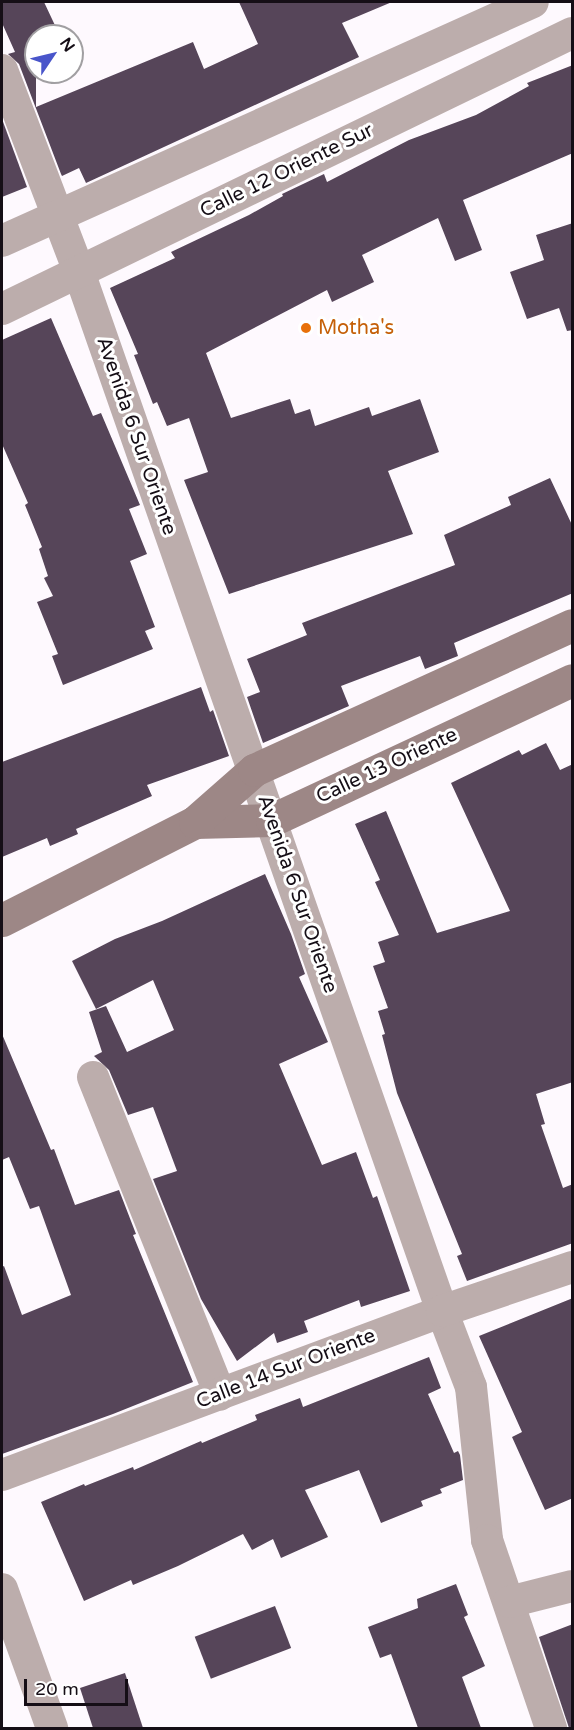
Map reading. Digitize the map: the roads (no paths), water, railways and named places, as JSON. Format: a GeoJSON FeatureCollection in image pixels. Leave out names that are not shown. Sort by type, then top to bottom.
{"type":"FeatureCollection","features":[{"type":"Feature","properties":{"kind":"street"},"geometry":{"type":"LineString","coordinates":[[2,240],[533,2]]}},
{"type":"Feature","properties":{"kind":"street","name":"Calle 12 Oriente Sur"},"geometry":{"type":"LineString","coordinates":[[2,309],[573,33]]}},
{"type":"Feature","properties":{"kind":"street","name":"Avenida 6 Sur Oriente"},"geometry":{"type":"LineString","coordinates":[[2,70],[78,272],[272,820],[442,1311],[471,1387],[487,1540],[551,1728]]}},
{"type":"Feature","properties":{"kind":"street","name":"Calle 13 Oriente"},"geometry":{"type":"LineString","coordinates":[[2,920],[195,822],[254,770],[573,625]]}},
{"type":"Feature","properties":{"kind":"street","name":"Calle 13 Oriente"},"geometry":{"type":"LineString","coordinates":[[195,822],[272,820],[573,680]]}},
{"type":"Feature","properties":{"kind":"street"},"geometry":{"type":"LineString","coordinates":[[93,1077],[220,1395]]}},
{"type":"Feature","properties":{"kind":"street","name":"Calle 14 Sur Oriente"},"geometry":{"type":"LineString","coordinates":[[2,1475],[442,1311],[573,1267]]}},
{"type":"Feature","properties":{"kind":"street"},"geometry":{"type":"LineString","coordinates":[[509,1602],[573,1586]]}},
{"type":"Feature","properties":{"kind":"street"},"geometry":{"type":"LineString","coordinates":[[2,1589],[52,1728]]}},
{"type":"Feature","properties":{"kind":"place","name":"Motha's"},"geometry":{"type":"Point","coordinates":[306,328]}}]}
